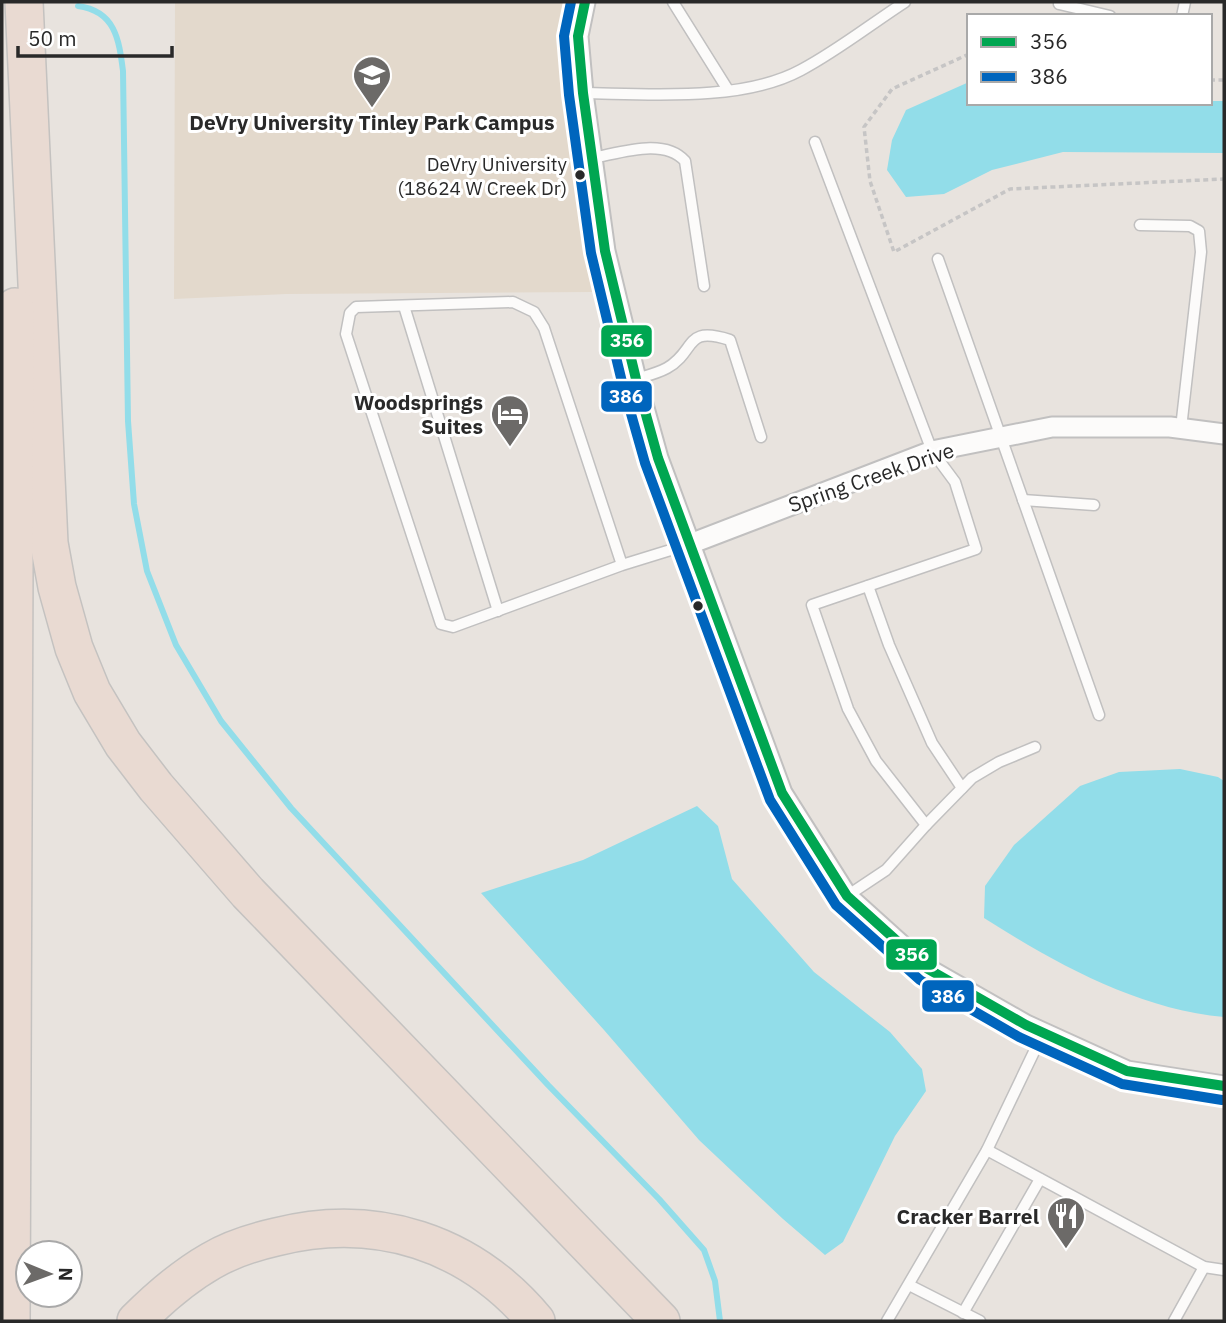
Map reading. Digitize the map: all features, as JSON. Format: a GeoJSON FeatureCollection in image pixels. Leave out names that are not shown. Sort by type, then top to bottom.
{"type":"FeatureCollection","features":[{"type":"Feature","properties":{"kind":"highway"},"geometry":{"type":"LineString","coordinates":[[11,1321],[16,2]]}},
{"type":"Feature","properties":{"kind":"highway"},"geometry":{"type":"LineString","coordinates":[[24,2],[49,543],[57,587],[74,648],[92,692],[123,744],[156,787],[248,893],[661,1321]]}},
{"type":"Feature","properties":{"kind":"highway"},"geometry":{"type":"LineString","coordinates":[[136,1321],[162,1295],[226,1253],[260,1241],[330,1227],[365,1228],[430,1242],[460,1257],[496,1282],[536,1321]]}},
{"type":"Feature","properties":{"kind":"street"},"geometry":{"type":"LineString","coordinates":[[585,2],[578,36],[583,93],[605,251],[636,379],[658,458],[782,793],[847,896],[928,970],[1043,1033],[1127,1071],[1224,1086]]}},
{"type":"Feature","properties":{"kind":"street","name":"Spring Creek Drive"},"geometry":{"type":"LineString","coordinates":[[691,544],[932,451],[1052,427],[1181,428],[1224,434]]}},
{"type":"Feature","properties":{"kind":"lane"},"geometry":{"type":"LineString","coordinates":[[673,2],[728,90]]}},
{"type":"Feature","properties":{"kind":"lane"},"geometry":{"type":"LineString","coordinates":[[583,93],[700,94],[757,86],[800,71],[905,2]]}},
{"type":"Feature","properties":{"kind":"lane"},"geometry":{"type":"LineString","coordinates":[[1060,2],[1059,4],[1102,14]]}},
{"type":"Feature","properties":{"kind":"lane"},"geometry":{"type":"LineString","coordinates":[[816,142],[932,451],[955,482],[976,550],[813,605],[848,709],[876,761],[926,825]]}},
{"type":"Feature","properties":{"kind":"lane"},"geometry":{"type":"LineString","coordinates":[[592,158],[667,148],[679,154],[685,161],[704,286]]}},
{"type":"Feature","properties":{"kind":"lane"},"geometry":{"type":"LineString","coordinates":[[1140,225],[1190,226],[1199,231],[1201,252],[1181,428]]}},
{"type":"Feature","properties":{"kind":"lane"},"geometry":{"type":"LineString","coordinates":[[938,259],[1099,715]]}},
{"type":"Feature","properties":{"kind":"lane"},"geometry":{"type":"LineString","coordinates":[[622,565],[544,328],[534,312],[513,302],[356,307],[350,313],[346,334],[441,624],[453,627],[622,565],[691,544]]}},
{"type":"Feature","properties":{"kind":"lane"},"geometry":{"type":"LineString","coordinates":[[404,306],[498,611]]}},
{"type":"Feature","properties":{"kind":"lane"},"geometry":{"type":"LineString","coordinates":[[636,379],[667,368],[692,341],[702,335],[714,335],[730,340],[761,436]]}},
{"type":"Feature","properties":{"kind":"lane"},"geometry":{"type":"LineString","coordinates":[[1023,500],[1094,505]]}},
{"type":"Feature","properties":{"kind":"lane"},"geometry":{"type":"LineString","coordinates":[[868,586],[889,645],[932,743],[962,788]]}},
{"type":"Feature","properties":{"kind":"lane"},"geometry":{"type":"LineString","coordinates":[[847,896],[886,870],[972,778],[999,762],[1035,747]]}},
{"type":"Feature","properties":{"kind":"lane"},"geometry":{"type":"LineString","coordinates":[[887,1321],[987,1150],[1043,1033]]}},
{"type":"Feature","properties":{"kind":"lane"},"geometry":{"type":"LineString","coordinates":[[987,1150],[1204,1267],[1224,1270]]}},
{"type":"Feature","properties":{"kind":"lane"},"geometry":{"type":"LineString","coordinates":[[963,1313],[1040,1179]]}},
{"type":"Feature","properties":{"kind":"lane"},"geometry":{"type":"LineString","coordinates":[[1174,1321],[1204,1267]]}},
{"type":"Feature","properties":{"kind":"lane"},"geometry":{"type":"LineString","coordinates":[[909,1285],[980,1321]]}},
{"type":"Feature","properties":{"kind":"path"},"geometry":{"type":"LineString","coordinates":[[967,55],[892,89],[864,127],[870,181],[894,252],[1010,189],[1224,179]]}},
{"type":"Feature","properties":{"kind":"shaded area","name":"DeVry University Tinley Park Campus"},"geometry":{"type":"Polygon","coordinates":[[[175,2],[567,2],[563,61],[593,292],[286,294],[174,299],[175,2]]]}},
{"type":"Feature","properties":{"kind":"water"},"geometry":{"type":"Polygon","coordinates":[[[967,83],[967,105],[1212,105],[1212,101],[1224,101],[1224,153],[1063,152],[992,170],[944,194],[906,197],[887,170],[892,140],[906,110],[967,83]]]}},
{"type":"Feature","properties":{"kind":"water"},"geometry":{"type":"Polygon","coordinates":[[[1180,769],[1218,777],[1224,781],[1224,1017],[1160,1005],[1099,982],[1040,952],[984,918],[985,886],[1014,845],[1080,786],[1119,772],[1180,769]]]}},
{"type":"Feature","properties":{"kind":"water"},"geometry":{"type":"Polygon","coordinates":[[[697,806],[718,826],[732,879],[814,972],[890,1032],[922,1069],[926,1091],[895,1136],[843,1242],[825,1255],[699,1140],[481,893],[583,860],[697,806]]]}},
{"type":"Feature","properties":{"kind":"waterway"},"geometry":{"type":"LineString","coordinates":[[78,6],[100,14],[113,28],[123,71],[128,421],[134,504],[147,571],[176,645],[221,721],[291,808],[704,1250],[715,1281],[720,1321]]}},
{"type":"Feature","properties":{"kind":"transit line","name":"386"},"geometry":{"type":"LineString","coordinates":[[571,2],[564,36],[569,95],[591,253],[622,382],[645,463],[770,800],[836,905],[920,980],[1019,1037],[1122,1084],[1222,1100]]}},
{"type":"Feature","properties":{"kind":"transit line","name":"356"},"geometry":{"type":"LineString","coordinates":[[585,2],[578,36],[583,93],[605,251],[636,379],[658,458],[782,793],[847,896],[928,969],[1026,1025],[1127,1071],[1224,1086]]}},
{"type":"Feature","properties":{"kind":"place","name":"DeVry University Tinley Park Campus"},"geometry":{"type":"Point","coordinates":[372,109]}},
{"type":"Feature","properties":{"kind":"place","name":"DeVry University (18624 W Creek Dr)"},"geometry":{"type":"Point","coordinates":[580,175]}},
{"type":"Feature","properties":{"kind":"place","name":"Woodsprings Suites"},"geometry":{"type":"Point","coordinates":[510,448]}},
{"type":"Feature","properties":{"kind":"place","name":"Cracker Barrel"},"geometry":{"type":"Point","coordinates":[1066,1250]}}]}
